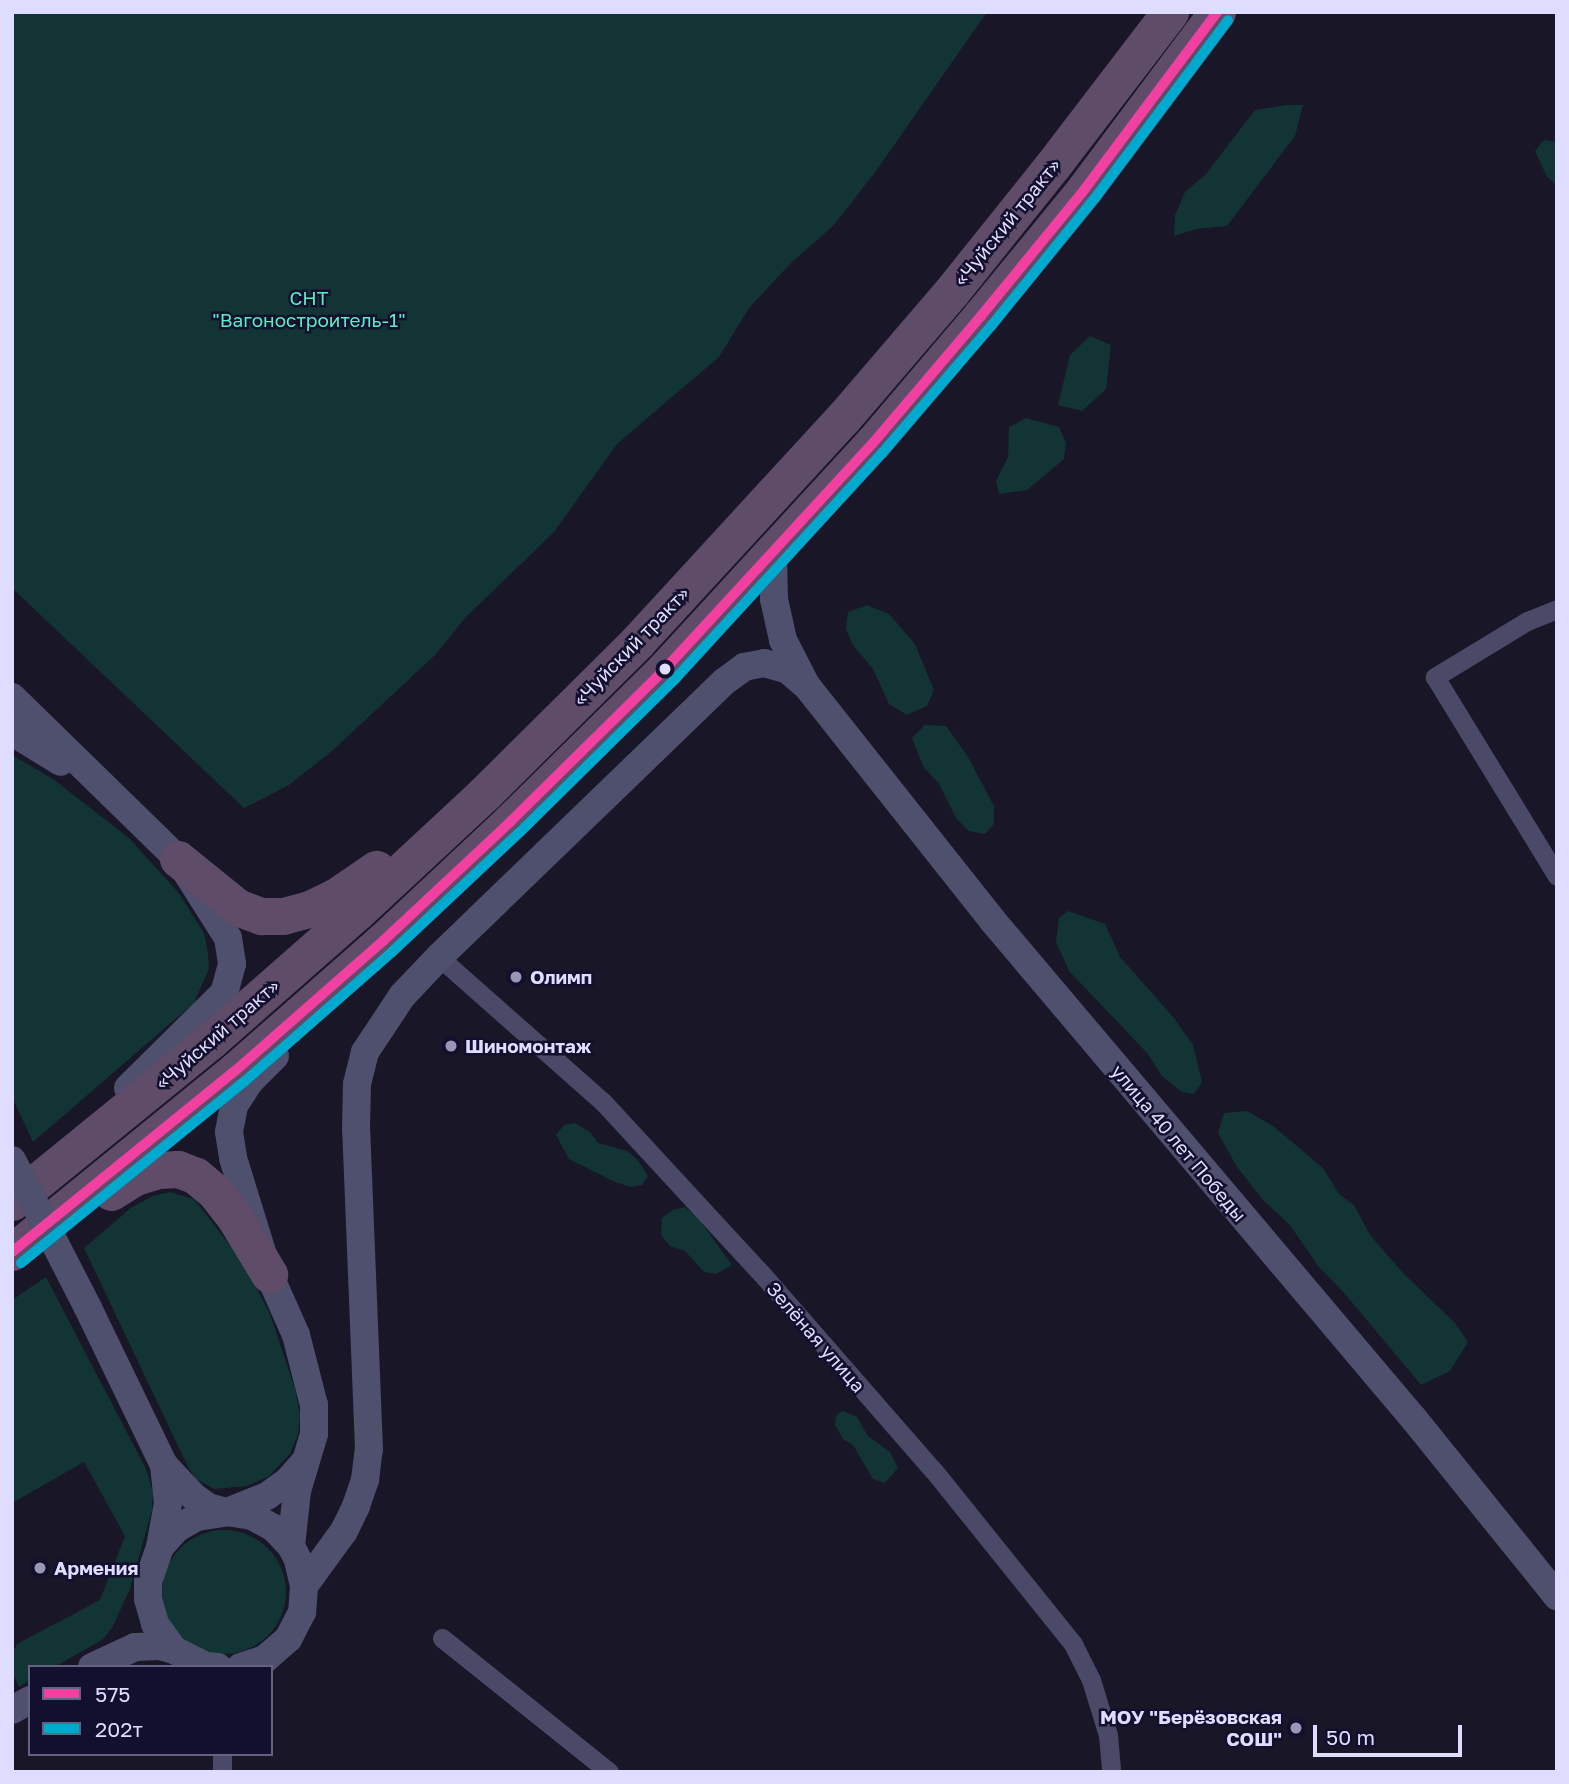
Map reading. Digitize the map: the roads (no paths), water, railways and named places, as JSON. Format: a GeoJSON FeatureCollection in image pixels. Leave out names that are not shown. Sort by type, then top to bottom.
{"type":"FeatureCollection","features":[{"type":"Feature","properties":{"kind":"highway","name":"«Чуйский тракт»"},"geometry":{"type":"LineString","coordinates":[[12,1201],[210,1041],[357,912],[484,794],[637,642],[844,417],[1037,186],[1170,12]]}},
{"type":"Feature","properties":{"kind":"highway","name":"«Чуйский тракт»"},"geometry":{"type":"LineString","coordinates":[[15,1250],[235,1071],[383,941],[510,822],[665,669],[773,555],[981,316],[1084,190],[1217,12]]}},
{"type":"Feature","properties":{"kind":"highway"},"geometry":{"type":"LineString","coordinates":[[178,859],[237,907],[251,914],[273,916],[296,913],[335,897],[484,794]]}},
{"type":"Feature","properties":{"kind":"highway"},"geometry":{"type":"LineString","coordinates":[[15,1250],[135,1177],[158,1170],[178,1169],[196,1176],[215,1192],[269,1274]]}},
{"type":"Feature","properties":{"kind":"street"},"geometry":{"type":"LineString","coordinates":[[773,555],[774,599],[783,640],[806,685]]}},
{"type":"Feature","properties":{"kind":"street"},"geometry":{"type":"LineString","coordinates":[[1557,609],[1527,621],[1435,677],[1557,876]]}},
{"type":"Feature","properties":{"kind":"street"},"geometry":{"type":"LineString","coordinates":[[304,1586],[344,1531],[366,1479],[369,1449],[356,1143],[357,1084],[365,1052],[380,1025],[402,996],[439,957],[725,681],[744,667],[764,663],[788,670],[806,685]]}},
{"type":"Feature","properties":{"kind":"street","name":"улица 40 лет Победы"},"geometry":{"type":"LineString","coordinates":[[806,685],[993,921],[1415,1419],[1557,1596]]}},
{"type":"Feature","properties":{"kind":"street"},"geometry":{"type":"LineString","coordinates":[[12,697],[178,859],[228,938],[232,964],[224,993],[12,1201]]}},
{"type":"Feature","properties":{"kind":"street"},"geometry":{"type":"LineString","coordinates":[[12,732],[38,746],[126,808]]}},
{"type":"Feature","properties":{"kind":"street"},"geometry":{"type":"LineString","coordinates":[[253,1664],[288,1639],[302,1612],[304,1586],[291,1546],[294,1510],[303,1464],[314,1434],[314,1405],[296,1335],[269,1274],[233,1158],[229,1132],[234,1106],[250,1081],[383,941]]}},
{"type":"Feature","properties":{"kind":"street","name":"Зелёная улица"},"geometry":{"type":"LineString","coordinates":[[439,957],[603,1102],[761,1273],[933,1471],[1073,1644],[1091,1680],[1108,1735],[1111,1772]]}},
{"type":"Feature","properties":{"kind":"street"},"geometry":{"type":"LineString","coordinates":[[12,1160],[164,1465],[193,1496],[208,1507],[252,1516],[274,1528],[291,1546]]}},
{"type":"Feature","properties":{"kind":"street"},"geometry":{"type":"LineString","coordinates":[[160,1547],[176,1529],[197,1517],[227,1511],[267,1496],[288,1481],[303,1464]]}},
{"type":"Feature","properties":{"kind":"street"},"geometry":{"type":"LineString","coordinates":[[164,1465],[168,1503],[160,1547],[148,1581],[148,1599],[155,1624],[174,1650]]}},
{"type":"Feature","properties":{"kind":"street"},"geometry":{"type":"LineString","coordinates":[[121,1651],[137,1627],[148,1599]]}},
{"type":"Feature","properties":{"kind":"street"},"geometry":{"type":"LineString","coordinates":[[442,1638],[609,1772]]}},
{"type":"Feature","properties":{"kind":"street"},"geometry":{"type":"LineString","coordinates":[[96,1665],[121,1651],[150,1646],[174,1650],[208,1665]]}},
{"type":"Feature","properties":{"kind":"street"},"geometry":{"type":"LineString","coordinates":[[12,1710],[28,1701]]}},
{"type":"Feature","properties":{"kind":"place","name":"Олимп"},"geometry":{"type":"Point","coordinates":[516,977]}},
{"type":"Feature","properties":{"kind":"place","name":"Шиномонтаж"},"geometry":{"type":"Point","coordinates":[451,1046]}},
{"type":"Feature","properties":{"kind":"place","name":"Армения"},"geometry":{"type":"Point","coordinates":[40,1568]}},
{"type":"Feature","properties":{"kind":"place","name":"МОУ \"Берёзовская СОШ\""},"geometry":{"type":"Point","coordinates":[1296,1728]}},
{"type":"Feature","properties":{"kind":"park label","name":"СНТ \"Вагоностроитель-1\""},"geometry":{"type":"Point","coordinates":[309,309]}}]}
